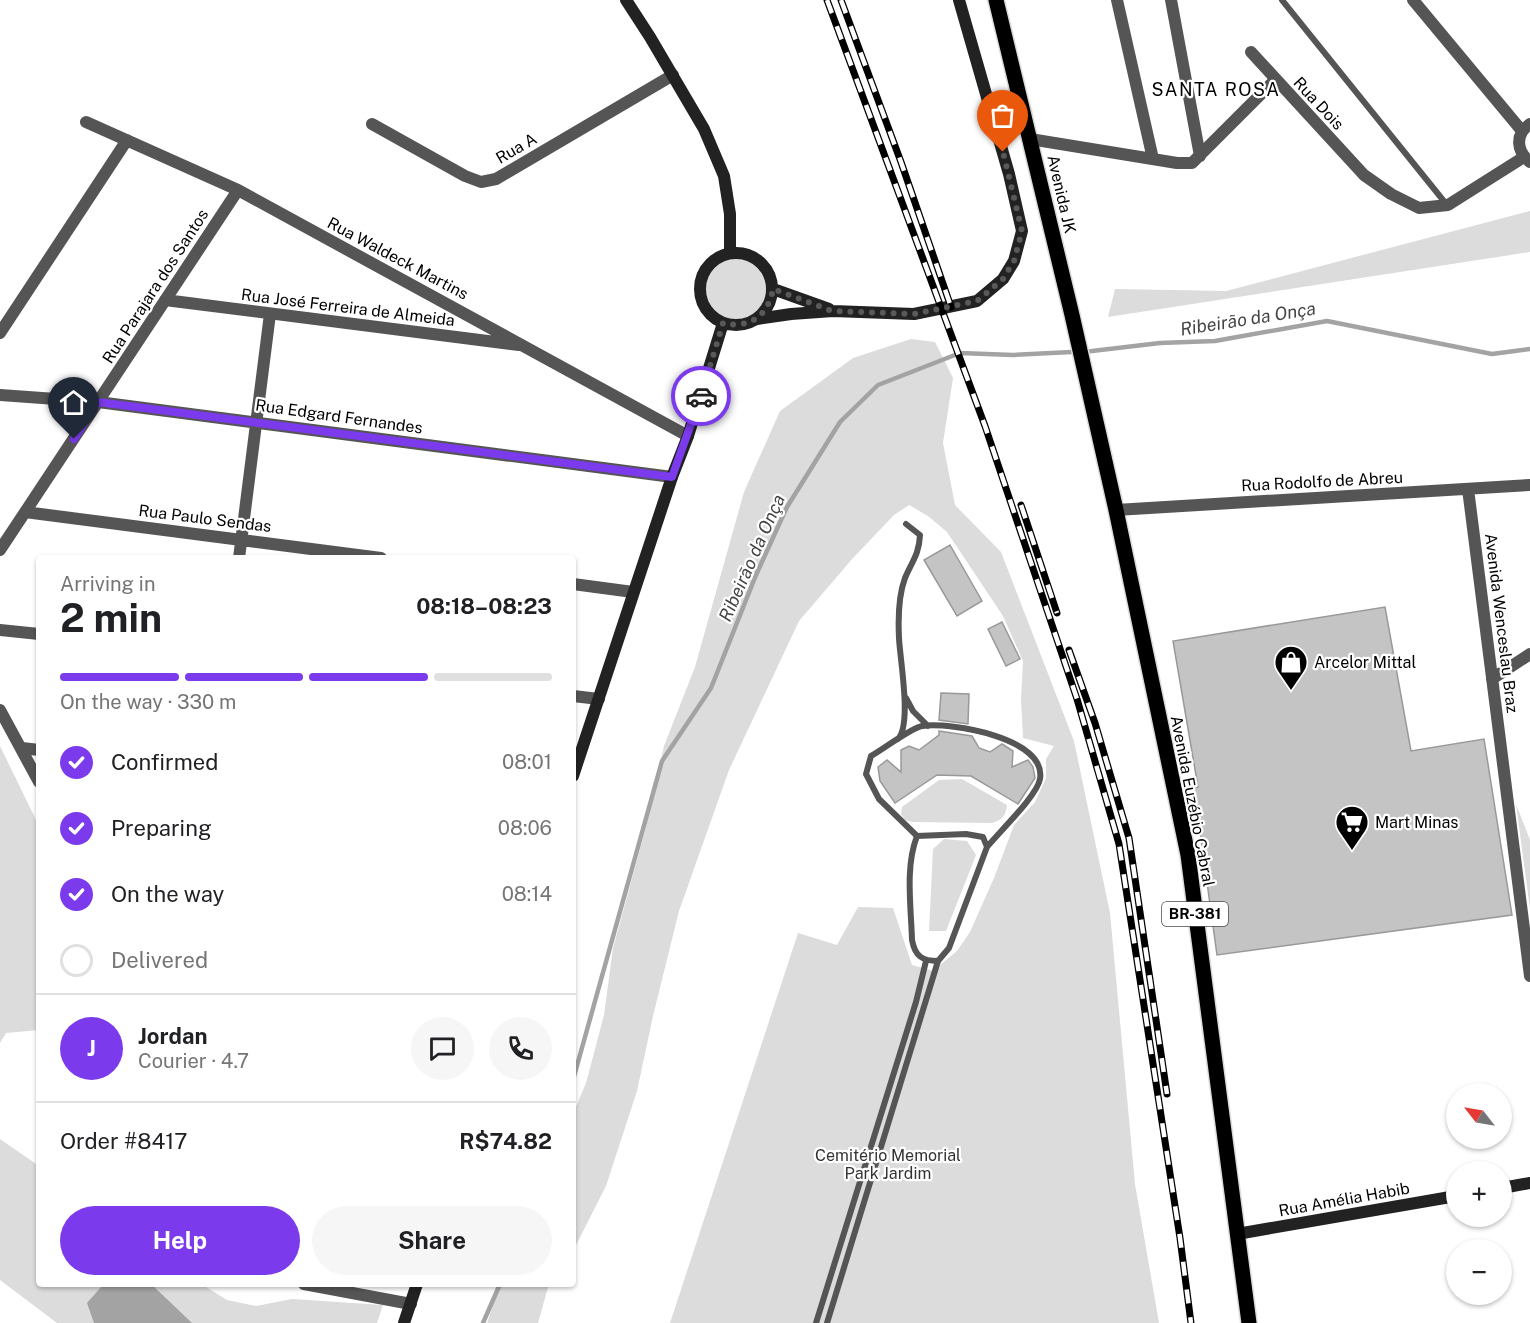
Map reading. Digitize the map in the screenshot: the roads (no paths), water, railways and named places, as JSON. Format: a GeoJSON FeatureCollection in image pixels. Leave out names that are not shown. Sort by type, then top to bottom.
{"type":"FeatureCollection","features":[{"type":"Feature","properties":{"kind":"main road","name":"Avenida JK"},"geometry":{"type":"LineString","coordinates":[[996,0],[1090,398]]}},
{"type":"Feature","properties":{"kind":"main road","name":"Avenida Euzébio Cabral"},"geometry":{"type":"LineString","coordinates":[[1090,398],[1116,510],[1188,855],[1249,1323]]}},
{"type":"Feature","properties":{"kind":"street"},"geometry":{"type":"LineString","coordinates":[[626,0],[704,129],[724,176],[730,214],[730,253]]}},
{"type":"Feature","properties":{"kind":"street"},"geometry":{"type":"LineString","coordinates":[[757,319],[771,301],[773,289],[771,279],[760,261],[751,256],[730,253],[719,257],[703,274],[700,286],[701,298],[705,309],[723,323],[735,326],[757,319],[832,311],[914,314],[977,301],[1003,279],[1014,261],[1022,231],[1010,174],[959,0]]}},
{"type":"Feature","properties":{"kind":"street"},"geometry":{"type":"LineString","coordinates":[[1117,0],[1153,159]]}},
{"type":"Feature","properties":{"kind":"street"},"geometry":{"type":"LineString","coordinates":[[1171,0],[1200,156]]}},
{"type":"Feature","properties":{"kind":"street"},"geometry":{"type":"LineString","coordinates":[[1413,0],[1526,128],[1519,144],[1527,159],[1448,205]]}},
{"type":"Feature","properties":{"kind":"street","name":"Rua Dois"},"geometry":{"type":"LineString","coordinates":[[1251,52],[1364,175],[1391,194],[1419,208],[1448,205]]}},
{"type":"Feature","properties":{"kind":"street","name":"Rua A"},"geometry":{"type":"LineString","coordinates":[[372,124],[465,176],[481,182],[496,179],[672,75]]}},
{"type":"Feature","properties":{"kind":"street"},"geometry":{"type":"LineString","coordinates":[[1030,139],[1192,163],[1276,80]]}},
{"type":"Feature","properties":{"kind":"street","name":"Rua Waldeck Martins"},"geometry":{"type":"LineString","coordinates":[[86,122],[238,190],[688,436]]}},
{"type":"Feature","properties":{"kind":"street"},"geometry":{"type":"LineString","coordinates":[[0,333],[127,140]]}},
{"type":"Feature","properties":{"kind":"street","name":"Rua Parajara dos Santos"},"geometry":{"type":"LineString","coordinates":[[0,550],[238,190]]}},
{"type":"Feature","properties":{"kind":"street"},"geometry":{"type":"LineString","coordinates":[[773,289],[832,311]]}},
{"type":"Feature","properties":{"kind":"street","name":"Rua José Ferreira de Almeida"},"geometry":{"type":"LineString","coordinates":[[165,300],[526,346]]}},
{"type":"Feature","properties":{"kind":"street"},"geometry":{"type":"LineString","coordinates":[[238,555],[270,314]]}},
{"type":"Feature","properties":{"kind":"street"},"geometry":{"type":"LineString","coordinates":[[576,767],[633,592],[688,436],[723,323]]}},
{"type":"Feature","properties":{"kind":"street","name":"Rua Edgard Fernandes"},"geometry":{"type":"LineString","coordinates":[[0,395],[98,402],[672,477]]}},
{"type":"Feature","properties":{"kind":"street","name":"Rua Rodolfo de Abreu"},"geometry":{"type":"LineString","coordinates":[[1116,510],[1530,485]]}},
{"type":"Feature","properties":{"kind":"street","name":"Avenida Wenceslau Braz"},"geometry":{"type":"LineString","coordinates":[[1468,489],[1530,975]]}},
{"type":"Feature","properties":{"kind":"street","name":"Rua Paulo Sendas"},"geometry":{"type":"LineString","coordinates":[[25,512],[359,555]]}},
{"type":"Feature","properties":{"kind":"street"},"geometry":{"type":"LineString","coordinates":[[576,584],[633,592]]}},
{"type":"Feature","properties":{"kind":"street"},"geometry":{"type":"LineString","coordinates":[[0,630],[36,634]]}},
{"type":"Feature","properties":{"kind":"street"},"geometry":{"type":"LineString","coordinates":[[1492,679],[1530,654]]}},
{"type":"Feature","properties":{"kind":"street"},"geometry":{"type":"LineString","coordinates":[[576,696],[599,699]]}},
{"type":"Feature","properties":{"kind":"street"},"geometry":{"type":"LineString","coordinates":[[0,710],[36,776]]}},
{"type":"Feature","properties":{"kind":"street"},"geometry":{"type":"LineString","coordinates":[[22,748],[36,750]]}},
{"type":"Feature","properties":{"kind":"street"},"geometry":{"type":"LineString","coordinates":[[1512,1186],[1530,1183]]}},
{"type":"Feature","properties":{"kind":"street","name":"Rua Amélia Habib"},"geometry":{"type":"LineString","coordinates":[[1237,1234],[1446,1198]]}},
{"type":"Feature","properties":{"kind":"street"},"geometry":{"type":"LineString","coordinates":[[404,1323],[416,1287]]}},
{"type":"Feature","properties":{"kind":"street"},"geometry":{"type":"LineString","coordinates":[[339,1288],[411,1304]]}},
{"type":"Feature","properties":{"kind":"lane"},"geometry":{"type":"LineString","coordinates":[[1282,0],[1448,205]]}},
{"type":"Feature","properties":{"kind":"lane"},"geometry":{"type":"LineString","coordinates":[[895,741],[901,736],[905,708],[899,638],[900,594],[920,549],[920,535],[906,524]]}},
{"type":"Feature","properties":{"kind":"lane"},"geometry":{"type":"LineString","coordinates":[[903,689],[913,711],[928,726]]}},
{"type":"Feature","properties":{"kind":"lane"},"geometry":{"type":"LineString","coordinates":[[827,1323],[938,961],[949,948],[987,847],[1029,800],[1040,782],[1041,767],[1035,758],[1016,744],[971,728],[920,726],[871,756],[866,774],[879,799],[917,836],[966,834],[983,837],[987,847]]}},
{"type":"Feature","properties":{"kind":"lane"},"geometry":{"type":"LineString","coordinates":[[917,836],[912,849],[910,878],[912,940],[919,957],[926,961],[938,961]]}},
{"type":"Feature","properties":{"kind":"lane"},"geometry":{"type":"LineString","coordinates":[[816,1323],[926,961]]}},
{"type":"Feature","properties":{"kind":"waterway","name":"Ribeirão da Onça"},"geometry":{"type":"LineString","coordinates":[[576,1069],[662,761],[711,688],[756,575],[787,507],[840,422],[878,385],[960,353],[1013,355],[1092,351],[1160,343],[1215,341],[1327,321],[1492,354],[1530,349]]}},
{"type":"Feature","properties":{"kind":"waterway","name":"Ribeirão da Onça"},"geometry":{"type":"LineString","coordinates":[[483,1323],[499,1287]]}},
{"type":"Feature","properties":{"kind":"railway"},"geometry":{"type":"LineString","coordinates":[[827,0],[985,426],[1077,699],[1119,844],[1191,1323]]}},
{"type":"Feature","properties":{"kind":"railway"},"geometry":{"type":"LineString","coordinates":[[841,0],[901,162],[951,307]]}},
{"type":"Feature","properties":{"kind":"railway"},"geometry":{"type":"LineString","coordinates":[[1021,505],[1057,613]]}},
{"type":"Feature","properties":{"kind":"railway"},"geometry":{"type":"LineString","coordinates":[[1069,650],[1095,723],[1129,838],[1167,1094]]}},
{"type":"Feature","properties":{"kind":"place","name":"Arcelor Mittal"},"geometry":{"type":"Point","coordinates":[1291,691]}},
{"type":"Feature","properties":{"kind":"place","name":"Mart Minas"},"geometry":{"type":"Point","coordinates":[1352,851]}},
{"type":"Feature","properties":{"kind":"district","name":"SANTA ROSA"},"geometry":{"type":"Point","coordinates":[1216,90]}},
{"type":"Feature","properties":{"kind":"park label","name":"Cemitério Memorial Park Jardim"},"geometry":{"type":"Point","coordinates":[888,1164]}}]}
